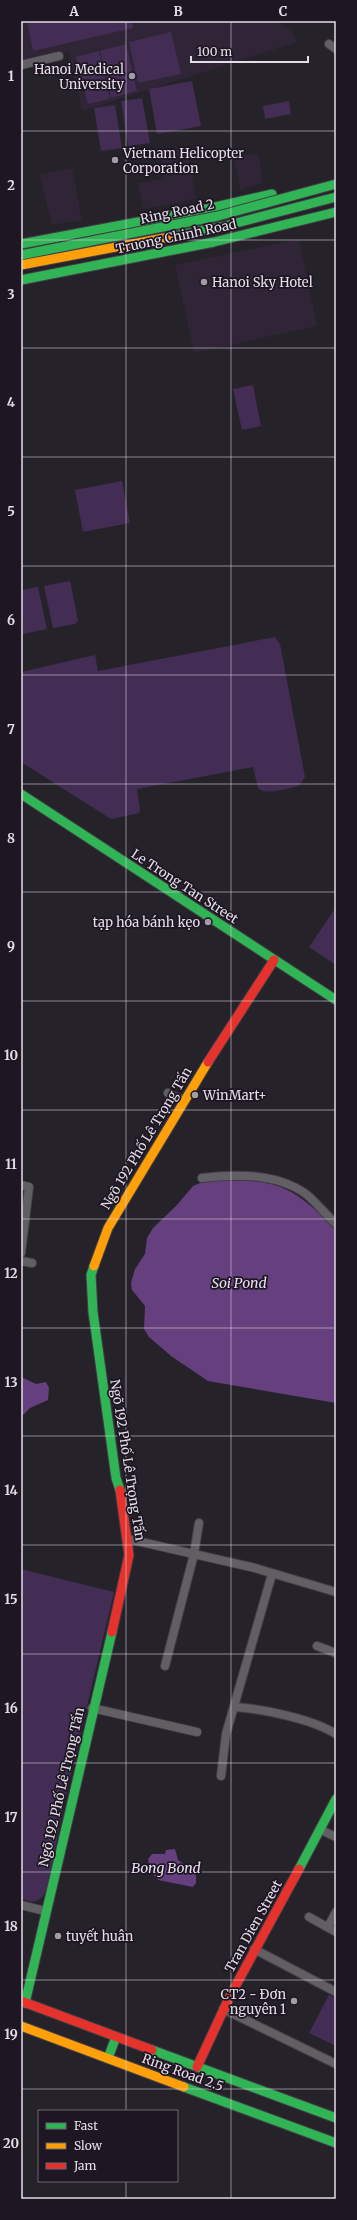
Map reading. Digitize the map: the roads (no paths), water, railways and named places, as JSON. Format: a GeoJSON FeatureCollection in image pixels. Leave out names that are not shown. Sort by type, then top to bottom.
{"type":"FeatureCollection","features":[{"type":"Feature","properties":{"kind":"main road","name":"Truong Chinh Road"},"geometry":{"type":"LineString","coordinates":[[21,244],[202,210],[336,177]]}},
{"type":"Feature","properties":{"kind":"main road"},"geometry":{"type":"LineString","coordinates":[[311,184],[313,218]]}},
{"type":"Feature","properties":{"kind":"main road","name":"Ring Road 2"},"geometry":{"type":"LineString","coordinates":[[21,255],[218,216],[336,184]]}},
{"type":"Feature","properties":{"kind":"main road","name":"Ring Road 2"},"geometry":{"type":"LineString","coordinates":[[21,265],[221,227],[336,197]]}},
{"type":"Feature","properties":{"kind":"main road","name":"Truong Chinh Road"},"geometry":{"type":"LineString","coordinates":[[21,280],[214,242],[336,212]]}},
{"type":"Feature","properties":{"kind":"main road","name":"Le Trong Tan Street"},"geometry":{"type":"LineString","coordinates":[[21,794],[336,1000]]}},
{"type":"Feature","properties":{"kind":"main road","name":"Ngõ 192 Phố Lê Trọng Tấn"},"geometry":{"type":"LineString","coordinates":[[23,2002],[92,1708],[125,1578],[129,1555],[121,1494],[116,1478],[95,1327],[91,1275],[108,1228],[227,1030],[274,960]]}},
{"type":"Feature","properties":{"kind":"main road","name":"Tran Dien Street"},"geometry":{"type":"LineString","coordinates":[[197,2067],[223,2009],[254,1949],[321,1830],[336,1799]]}},
{"type":"Feature","properties":{"kind":"main road","name":"Ring Road 2.5"},"geometry":{"type":"LineString","coordinates":[[23,2002],[336,2118]]}},
{"type":"Feature","properties":{"kind":"main road","name":"Ring Road 2.5"},"geometry":{"type":"LineString","coordinates":[[22,2028],[108,2058],[336,2143]]}},
{"type":"Feature","properties":{"kind":"main road"},"geometry":{"type":"LineString","coordinates":[[108,2058],[116,2036]]}},
{"type":"Feature","properties":{"kind":"street"},"geometry":{"type":"LineString","coordinates":[[329,44],[336,50]]}},
{"type":"Feature","properties":{"kind":"street"},"geometry":{"type":"LineString","coordinates":[[21,66],[59,56]]}},
{"type":"Feature","properties":{"kind":"street"},"geometry":{"type":"LineString","coordinates":[[168,1093],[184,1101]]}},
{"type":"Feature","properties":{"kind":"street"},"geometry":{"type":"LineString","coordinates":[[202,1178],[253,1176],[277,1180],[306,1194],[336,1224]]}},
{"type":"Feature","properties":{"kind":"street"},"geometry":{"type":"LineString","coordinates":[[21,1186],[30,1187],[21,1252]]}},
{"type":"Feature","properties":{"kind":"street"},"geometry":{"type":"LineString","coordinates":[[21,1261],[32,1263]]}},
{"type":"Feature","properties":{"kind":"street"},"geometry":{"type":"LineString","coordinates":[[165,1666],[194,1554],[199,1523]]}},
{"type":"Feature","properties":{"kind":"street"},"geometry":{"type":"LineString","coordinates":[[128,1539],[194,1554],[336,1592]]}},
{"type":"Feature","properties":{"kind":"street"},"geometry":{"type":"LineString","coordinates":[[221,1776],[226,1734],[272,1574]]}},
{"type":"Feature","properties":{"kind":"street"},"geometry":{"type":"LineString","coordinates":[[317,1646],[336,1652]]}},
{"type":"Feature","properties":{"kind":"street"},"geometry":{"type":"LineString","coordinates":[[235,1707],[255,1708],[325,1727],[336,1734]]}},
{"type":"Feature","properties":{"kind":"street"},"geometry":{"type":"LineString","coordinates":[[92,1708],[197,1732]]}},
{"type":"Feature","properties":{"kind":"street"},"geometry":{"type":"LineString","coordinates":[[321,1830],[336,1837]]}},
{"type":"Feature","properties":{"kind":"street"},"geometry":{"type":"LineString","coordinates":[[21,1906],[45,1911]]}},
{"type":"Feature","properties":{"kind":"street"},"geometry":{"type":"LineString","coordinates":[[328,1927],[336,1912]]}},
{"type":"Feature","properties":{"kind":"street"},"geometry":{"type":"LineString","coordinates":[[309,1917],[336,1932]]}},
{"type":"Feature","properties":{"kind":"street"},"geometry":{"type":"LineString","coordinates":[[254,1949],[336,1992]]}},
{"type":"Feature","properties":{"kind":"street"},"geometry":{"type":"LineString","coordinates":[[223,2009],[336,2064]]}},
{"type":"Feature","properties":{"kind":"water","name":"Soi Pond"},"geometry":{"type":"Polygon","coordinates":[[[228,1180],[263,1182],[278,1186],[305,1201],[336,1230],[336,1403],[208,1381],[171,1356],[149,1337],[144,1329],[145,1306],[132,1290],[131,1283],[135,1269],[145,1254],[147,1238],[153,1228],[176,1206],[193,1186],[205,1181],[228,1180]]]}},
{"type":"Feature","properties":{"kind":"water"},"geometry":{"type":"Polygon","coordinates":[[[21,1377],[36,1384],[46,1382],[49,1388],[48,1400],[30,1408],[21,1417],[21,1377]]]}},
{"type":"Feature","properties":{"kind":"water","name":"Bong Bond"},"geometry":{"type":"Polygon","coordinates":[[[175,1849],[178,1860],[196,1872],[196,1883],[193,1887],[158,1880],[150,1871],[148,1859],[152,1854],[165,1854],[166,1850],[175,1849]]]}},
{"type":"Feature","properties":{"kind":"place","name":"Hanoi Medical University"},"geometry":{"type":"Point","coordinates":[132,76]}},
{"type":"Feature","properties":{"kind":"place","name":"Vietnam Helicopter Corporation"},"geometry":{"type":"Point","coordinates":[115,160]}},
{"type":"Feature","properties":{"kind":"place","name":"Hanoi Sky Hotel"},"geometry":{"type":"Point","coordinates":[204,282]}},
{"type":"Feature","properties":{"kind":"place","name":"tạp hóa bánh kẹo"},"geometry":{"type":"Point","coordinates":[208,922]}},
{"type":"Feature","properties":{"kind":"place","name":"WinMart+"},"geometry":{"type":"Point","coordinates":[195,1095]}},
{"type":"Feature","properties":{"kind":"place","name":"tuyết huân"},"geometry":{"type":"Point","coordinates":[58,1936]}},
{"type":"Feature","properties":{"kind":"place","name":"CT2 - Đơn nguyên 1"},"geometry":{"type":"Point","coordinates":[294,2001]}}]}
